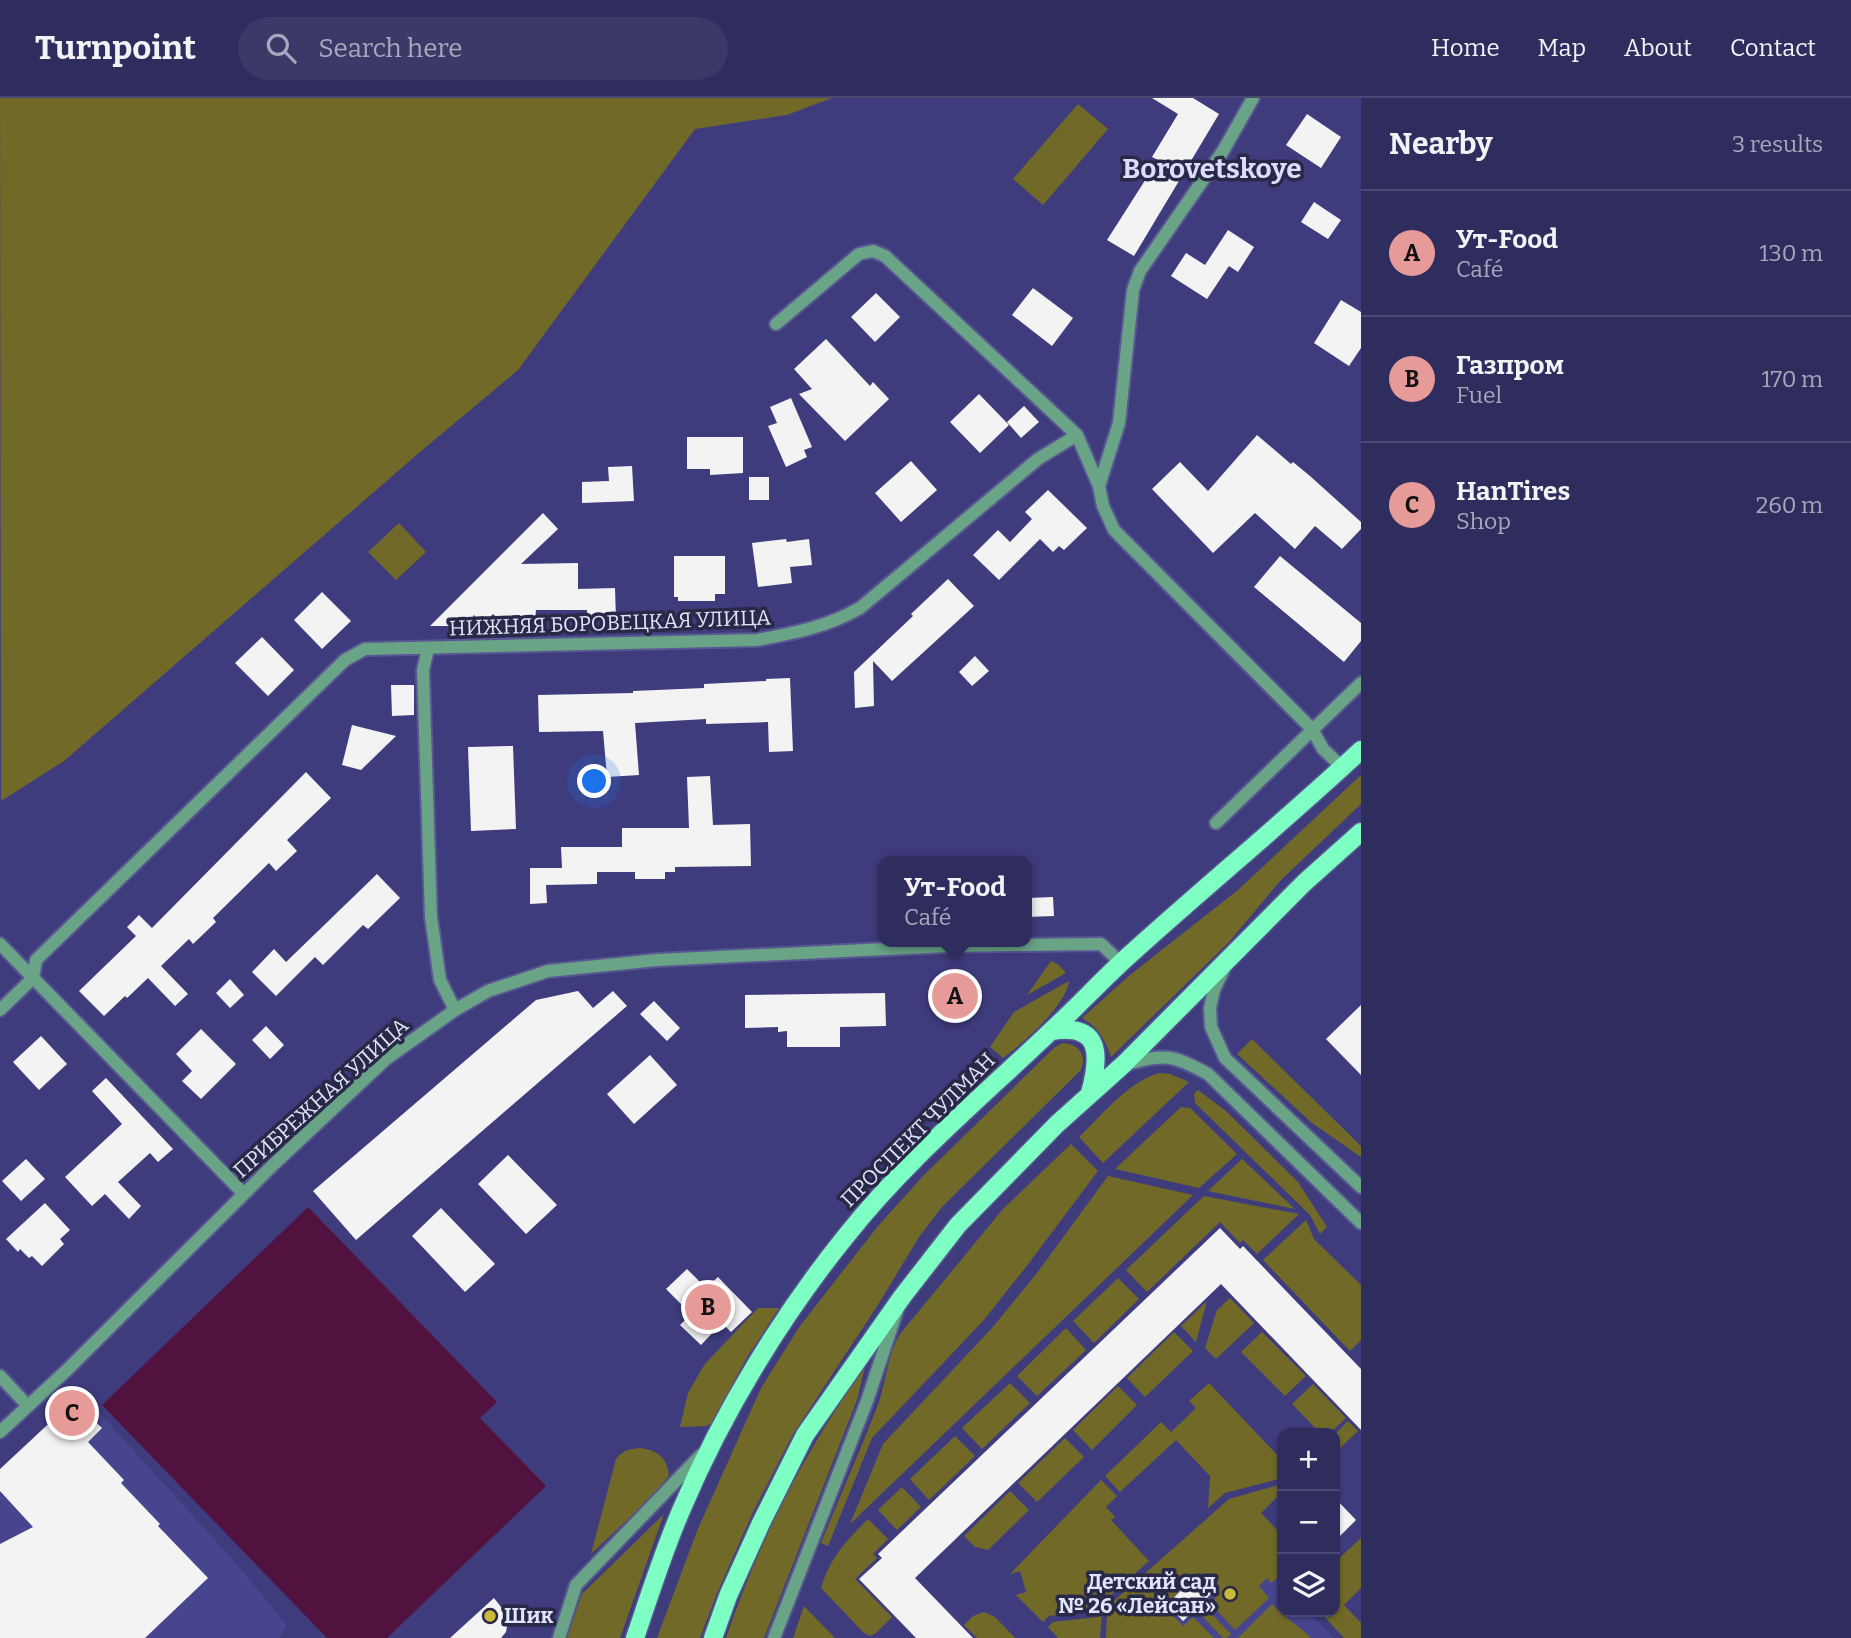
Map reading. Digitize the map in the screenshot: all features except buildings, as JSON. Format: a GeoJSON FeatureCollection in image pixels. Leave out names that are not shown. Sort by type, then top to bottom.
{"type":"FeatureCollection","features":[{"type":"Feature","properties":{"kind":"main road","name":"ПРОСПЕКТ ЧУЛМАН"},"geometry":{"type":"LineString","coordinates":[[635,1638],[660,1561],[713,1442],[754,1370],[800,1298],[844,1238],[928,1146],[1052,1031],[1121,962],[1361,750]]}},
{"type":"Feature","properties":{"kind":"main road"},"geometry":{"type":"LineString","coordinates":[[713,1638],[761,1523],[806,1435],[902,1297],[958,1225],[1090,1093],[1124,1064],[1304,883],[1361,832]]}},
{"type":"Feature","properties":{"kind":"main road"},"geometry":{"type":"LineString","coordinates":[[1052,1031],[1067,1028],[1079,1031],[1087,1035],[1095,1045],[1097,1059],[1090,1093]]}},
{"type":"Feature","properties":{"kind":"street"},"geometry":{"type":"LineString","coordinates":[[1099,486],[1119,423],[1133,290],[1140,271],[1223,151],[1253,98]]}},
{"type":"Feature","properties":{"kind":"street"},"geometry":{"type":"LineString","coordinates":[[776,324],[859,254],[873,251],[885,256],[1077,435],[1114,530],[1312,729],[1323,749],[1342,767]]}},
{"type":"Feature","properties":{"kind":"street","name":"НИЖНЯЯ БОРОВЕЦКАЯ УЛИЦА"},"geometry":{"type":"LineString","coordinates":[[0,1010],[33,978],[36,960],[345,660],[365,649],[757,640],[838,621],[860,608],[1038,459],[1077,435]]}},
{"type":"Feature","properties":{"kind":"street"},"geometry":{"type":"LineString","coordinates":[[428,649],[424,670],[431,917],[440,980],[455,1010]]}},
{"type":"Feature","properties":{"kind":"street"},"geometry":{"type":"LineString","coordinates":[[1216,823],[1361,683]]}},
{"type":"Feature","properties":{"kind":"street"},"geometry":{"type":"LineString","coordinates":[[0,944],[244,1194]]}},
{"type":"Feature","properties":{"kind":"street","name":"ПРИБРЕЖНАЯ УЛИЦА"},"geometry":{"type":"LineString","coordinates":[[1032,945],[1101,944],[1121,962]]}},
{"type":"Feature","properties":{"kind":"street","name":"ПРИБРЕЖНАЯ УЛИЦА"},"geometry":{"type":"LineString","coordinates":[[0,1432],[386,1059],[455,1010],[488,991],[548,971],[657,960],[927,947]]}},
{"type":"Feature","properties":{"kind":"street"},"geometry":{"type":"LineString","coordinates":[[1230,956],[1214,990],[1210,1008],[1212,1027],[1225,1058],[1361,1187]]}},
{"type":"Feature","properties":{"kind":"street"},"geometry":{"type":"LineString","coordinates":[[1124,1064],[1155,1057],[1178,1058],[1208,1074],[1361,1223]]}},
{"type":"Feature","properties":{"kind":"street"},"geometry":{"type":"LineString","coordinates":[[774,1638],[867,1401],[902,1297]]}},
{"type":"Feature","properties":{"kind":"street"},"geometry":{"type":"LineString","coordinates":[[0,1376],[28,1406]]}},
{"type":"Feature","properties":{"kind":"street"},"geometry":{"type":"LineString","coordinates":[[559,1638],[576,1585],[713,1442]]}},
{"type":"Feature","properties":{"kind":"shaded area"},"geometry":{"type":"Polygon","coordinates":[[[0,98],[832,98],[787,115],[695,129],[518,370],[64,761],[1,801],[0,98]]]}},
{"type":"Feature","properties":{"kind":"shaded area"},"geometry":{"type":"Polygon","coordinates":[[[1078,104],[1108,129],[1043,205],[1013,179],[1078,104]]]}},
{"type":"Feature","properties":{"kind":"shaded area"},"geometry":{"type":"Polygon","coordinates":[[[399,523],[426,552],[396,580],[368,552],[399,523]]]}},
{"type":"Feature","properties":{"kind":"shaded area"},"geometry":{"type":"Polygon","coordinates":[[[1361,775],[1361,804],[1281,880],[1229,942],[1111,1057],[1101,1034],[1082,1018],[1130,975],[1238,890],[1361,775]]]}},
{"type":"Feature","properties":{"kind":"shaded area"},"geometry":{"type":"Polygon","coordinates":[[[1051,961],[1066,973],[1027,995],[1051,961]]]}},
{"type":"Feature","properties":{"kind":"shaded area"},"geometry":{"type":"Polygon","coordinates":[[[1069,981],[1060,1001],[1032,1034],[1003,1058],[990,1047],[1014,1012],[1069,981]]]}},
{"type":"Feature","properties":{"kind":"shaded area"},"geometry":{"type":"Polygon","coordinates":[[[1252,1039],[1361,1146],[1361,1157],[1312,1123],[1237,1054],[1252,1039]]]}},
{"type":"Feature","properties":{"kind":"shaded area"},"geometry":{"type":"Polygon","coordinates":[[[1063,1043],[1080,1051],[1083,1060],[1081,1070],[942,1207],[919,1237],[793,1434],[753,1512],[700,1638],[657,1638],[697,1531],[761,1388],[800,1326],[878,1226],[924,1175],[1055,1047],[1063,1043]]]}},
{"type":"Feature","properties":{"kind":"shaded area"},"geometry":{"type":"Polygon","coordinates":[[[983,1056],[994,1066],[952,1096],[950,1094],[963,1083],[983,1056]]]}},
{"type":"Feature","properties":{"kind":"shaded area"},"geometry":{"type":"Polygon","coordinates":[[[1160,1073],[1189,1082],[1103,1163],[1079,1137],[1127,1091],[1160,1073]]]}},
{"type":"Feature","properties":{"kind":"shaded area"},"geometry":{"type":"Polygon","coordinates":[[[1198,1090],[1227,1112],[1298,1182],[1327,1227],[1320,1234],[1310,1215],[1195,1103],[1194,1094],[1198,1090]]]}},
{"type":"Feature","properties":{"kind":"shaded area"},"geometry":{"type":"Polygon","coordinates":[[[1181,1107],[1190,1108],[1237,1154],[1199,1188],[1115,1169],[1181,1107]]]}},
{"type":"Feature","properties":{"kind":"shaded area"},"geometry":{"type":"Polygon","coordinates":[[[1071,1144],[1098,1171],[983,1321],[872,1438],[828,1546],[821,1543],[879,1402],[890,1359],[900,1334],[1003,1209],[1071,1144]]]}},
{"type":"Feature","properties":{"kind":"shaded area"},"geometry":{"type":"Polygon","coordinates":[[[1242,1159],[1295,1209],[1208,1191],[1242,1159]]]}},
{"type":"Feature","properties":{"kind":"shaded area"},"geometry":{"type":"Polygon","coordinates":[[[1108,1176],[1193,1195],[850,1524],[883,1444],[992,1328],[1037,1273],[1108,1176]]]}},
{"type":"Feature","properties":{"kind":"shaded area"},"geometry":{"type":"Polygon","coordinates":[[[1204,1196],[1299,1214],[1257,1254],[1243,1240],[1240,1243],[1220,1222],[1147,1292],[1126,1270],[1204,1196]]]}},
{"type":"Feature","properties":{"kind":"shaded area"},"geometry":{"type":"Polygon","coordinates":[[[308,1207],[497,1402],[480,1418],[546,1486],[387,1638],[327,1638],[102,1405],[308,1207]]]}},
{"type":"Feature","properties":{"kind":"shaded area"},"geometry":{"type":"Polygon","coordinates":[[[1306,1220],[1314,1239],[1361,1285],[1361,1340],[1350,1351],[1263,1260],[1306,1220]]]}},
{"type":"Feature","properties":{"kind":"shaded area"},"geometry":{"type":"Polygon","coordinates":[[[1118,1278],[1139,1299],[1094,1343],[1073,1321],[1118,1278]]]}},
{"type":"Feature","properties":{"kind":"shaded area"},"geometry":{"type":"Polygon","coordinates":[[[1230,1298],[1254,1323],[1216,1359],[1205,1348],[1217,1310],[1230,1298]]]}},
{"type":"Feature","properties":{"kind":"shaded area"},"geometry":{"type":"Polygon","coordinates":[[[1207,1301],[1196,1342],[1181,1326],[1207,1301]]]}},
{"type":"Feature","properties":{"kind":"shaded area"},"geometry":{"type":"Polygon","coordinates":[[[758,1308],[779,1308],[746,1359],[712,1423],[706,1426],[680,1427],[688,1393],[704,1365],[758,1308]]]}},
{"type":"Feature","properties":{"kind":"shaded area"},"geometry":{"type":"Polygon","coordinates":[[[1066,1328],[1086,1350],[1037,1396],[1017,1376],[1066,1328]]]}},
{"type":"Feature","properties":{"kind":"shaded area"},"geometry":{"type":"Polygon","coordinates":[[[1174,1332],[1193,1351],[1145,1397],[1127,1378],[1174,1332]]]}},
{"type":"Feature","properties":{"kind":"shaded area"},"geometry":{"type":"Polygon","coordinates":[[[1262,1332],[1306,1376],[1285,1396],[1241,1352],[1262,1332]]]}},
{"type":"Feature","properties":{"kind":"shaded area"},"geometry":{"type":"Polygon","coordinates":[[[865,1367],[857,1400],[764,1638],[726,1638],[753,1566],[785,1497],[843,1398],[865,1367]]]}},
{"type":"Feature","properties":{"kind":"shaded area"},"geometry":{"type":"Polygon","coordinates":[[[1010,1383],[1030,1403],[982,1449],[962,1428],[1010,1383]]]}},
{"type":"Feature","properties":{"kind":"shaded area"},"geometry":{"type":"Polygon","coordinates":[[[1209,1383],[1277,1455],[1277,1479],[1225,1493],[1208,1508],[1210,1476],[1176,1440],[1120,1492],[1105,1476],[1161,1422],[1171,1432],[1196,1408],[1189,1401],[1209,1383]]]}},
{"type":"Feature","properties":{"kind":"shaded area"},"geometry":{"type":"Polygon","coordinates":[[[1313,1384],[1346,1418],[1335,1428],[1315,1428],[1292,1404],[1313,1384]]]}},
{"type":"Feature","properties":{"kind":"shaded area"},"geometry":{"type":"Polygon","coordinates":[[[1118,1386],[1137,1405],[1092,1450],[1073,1430],[1118,1386]]]}},
{"type":"Feature","properties":{"kind":"shaded area"},"geometry":{"type":"Polygon","coordinates":[[[93,1406],[234,1561],[287,1625],[279,1638],[0,1638],[0,1469],[52,1444],[93,1406]]]}},
{"type":"Feature","properties":{"kind":"shaded area"},"geometry":{"type":"Polygon","coordinates":[[[1348,1421],[1358,1431],[1340,1448],[1340,1429],[1348,1421]]]}},
{"type":"Feature","properties":{"kind":"shaded area"},"geometry":{"type":"Polygon","coordinates":[[[955,1436],[975,1456],[929,1500],[910,1479],[955,1436]]]}},
{"type":"Feature","properties":{"kind":"shaded area"},"geometry":{"type":"Polygon","coordinates":[[[1065,1438],[1084,1457],[1037,1502],[1018,1483],[1065,1438]]]}},
{"type":"Feature","properties":{"kind":"shaded area"},"geometry":{"type":"Polygon","coordinates":[[[640,1448],[660,1456],[666,1463],[669,1475],[657,1492],[591,1554],[616,1459],[626,1450],[640,1448]]]}},
{"type":"Feature","properties":{"kind":"shaded area"},"geometry":{"type":"Polygon","coordinates":[[[1101,1480],[1117,1496],[1106,1507],[1115,1517],[1111,1520],[1149,1561],[1093,1611],[1049,1616],[1043,1622],[1016,1595],[1026,1592],[1020,1571],[1010,1574],[1101,1480]]]}},
{"type":"Feature","properties":{"kind":"shaded area"},"geometry":{"type":"Polygon","coordinates":[[[1277,1485],[1277,1497],[1261,1513],[1277,1530],[1277,1578],[1271,1583],[1267,1578],[1259,1586],[1269,1598],[1235,1630],[1210,1603],[1220,1593],[1200,1572],[1164,1606],[1183,1626],[1193,1617],[1214,1638],[1106,1638],[1107,1607],[1229,1499],[1277,1485]]]}},
{"type":"Feature","properties":{"kind":"shaded area"},"geometry":{"type":"Polygon","coordinates":[[[902,1487],[921,1507],[897,1530],[878,1510],[902,1487]]]}},
{"type":"Feature","properties":{"kind":"shaded area"},"geometry":{"type":"Polygon","coordinates":[[[1010,1491],[1029,1510],[988,1550],[975,1547],[964,1536],[1010,1491]]]}},
{"type":"Feature","properties":{"kind":"shaded area"},"geometry":{"type":"Polygon","coordinates":[[[664,1514],[620,1638],[567,1638],[582,1594],[664,1514]]]}},
{"type":"Feature","properties":{"kind":"shaded area"},"geometry":{"type":"Polygon","coordinates":[[[868,1519],[888,1539],[873,1554],[877,1558],[855,1579],[892,1617],[870,1636],[821,1588],[840,1550],[868,1519]]]}},
{"type":"Feature","properties":{"kind":"shaded area","name":"Детский сад № 26 «Лейсан»"},"geometry":{"type":"Polygon","coordinates":[[[1238,1537],[1277,1579],[1277,1617],[1314,1617],[1334,1638],[1130,1638],[1238,1537]]]}},
{"type":"Feature","properties":{"kind":"shaded area"},"geometry":{"type":"Polygon","coordinates":[[[1361,1538],[1361,1588],[1344,1605],[1361,1623],[1361,1638],[1344,1638],[1325,1617],[1340,1617],[1340,1557],[1361,1538]]]}},
{"type":"Feature","properties":{"kind":"shaded area"},"geometry":{"type":"Polygon","coordinates":[[[1272,1604],[1277,1609],[1277,1617],[1286,1617],[1311,1638],[1238,1638],[1272,1604]]]}},
{"type":"Feature","properties":{"kind":"shaded area"},"geometry":{"type":"Polygon","coordinates":[[[1203,1605],[1231,1634],[1227,1638],[1223,1638],[1197,1611],[1203,1605]]]}},
{"type":"Feature","properties":{"kind":"shaded area"},"geometry":{"type":"Polygon","coordinates":[[[804,1606],[835,1638],[793,1638],[804,1606]]]}},
{"type":"Feature","properties":{"kind":"shaded area"},"geometry":{"type":"Polygon","coordinates":[[[984,1612],[995,1617],[1015,1638],[977,1638],[964,1625],[973,1616],[984,1612]]]}},
{"type":"Feature","properties":{"kind":"shaded area"},"geometry":{"type":"Polygon","coordinates":[[[1102,1612],[1100,1638],[1058,1638],[1048,1627],[1053,1622],[1097,1617],[1102,1612]]]}},
{"type":"Feature","properties":{"kind":"place","name":"Ут-Food"},"geometry":{"type":"Point","coordinates":[955,996]}},
{"type":"Feature","properties":{"kind":"place","name":"Газпром"},"geometry":{"type":"Point","coordinates":[708,1307]}},
{"type":"Feature","properties":{"kind":"place","name":"HanTires"},"geometry":{"type":"Point","coordinates":[72,1413]}},
{"type":"Feature","properties":{"kind":"place","name":"Детский сад № 26 «Лейсан»"},"geometry":{"type":"Point","coordinates":[1230,1594]}},
{"type":"Feature","properties":{"kind":"place","name":"Шик"},"geometry":{"type":"Point","coordinates":[490,1616]}},
{"type":"Feature","properties":{"kind":"district","name":"Borovetskoye"},"geometry":{"type":"Point","coordinates":[1212,168]}}]}
